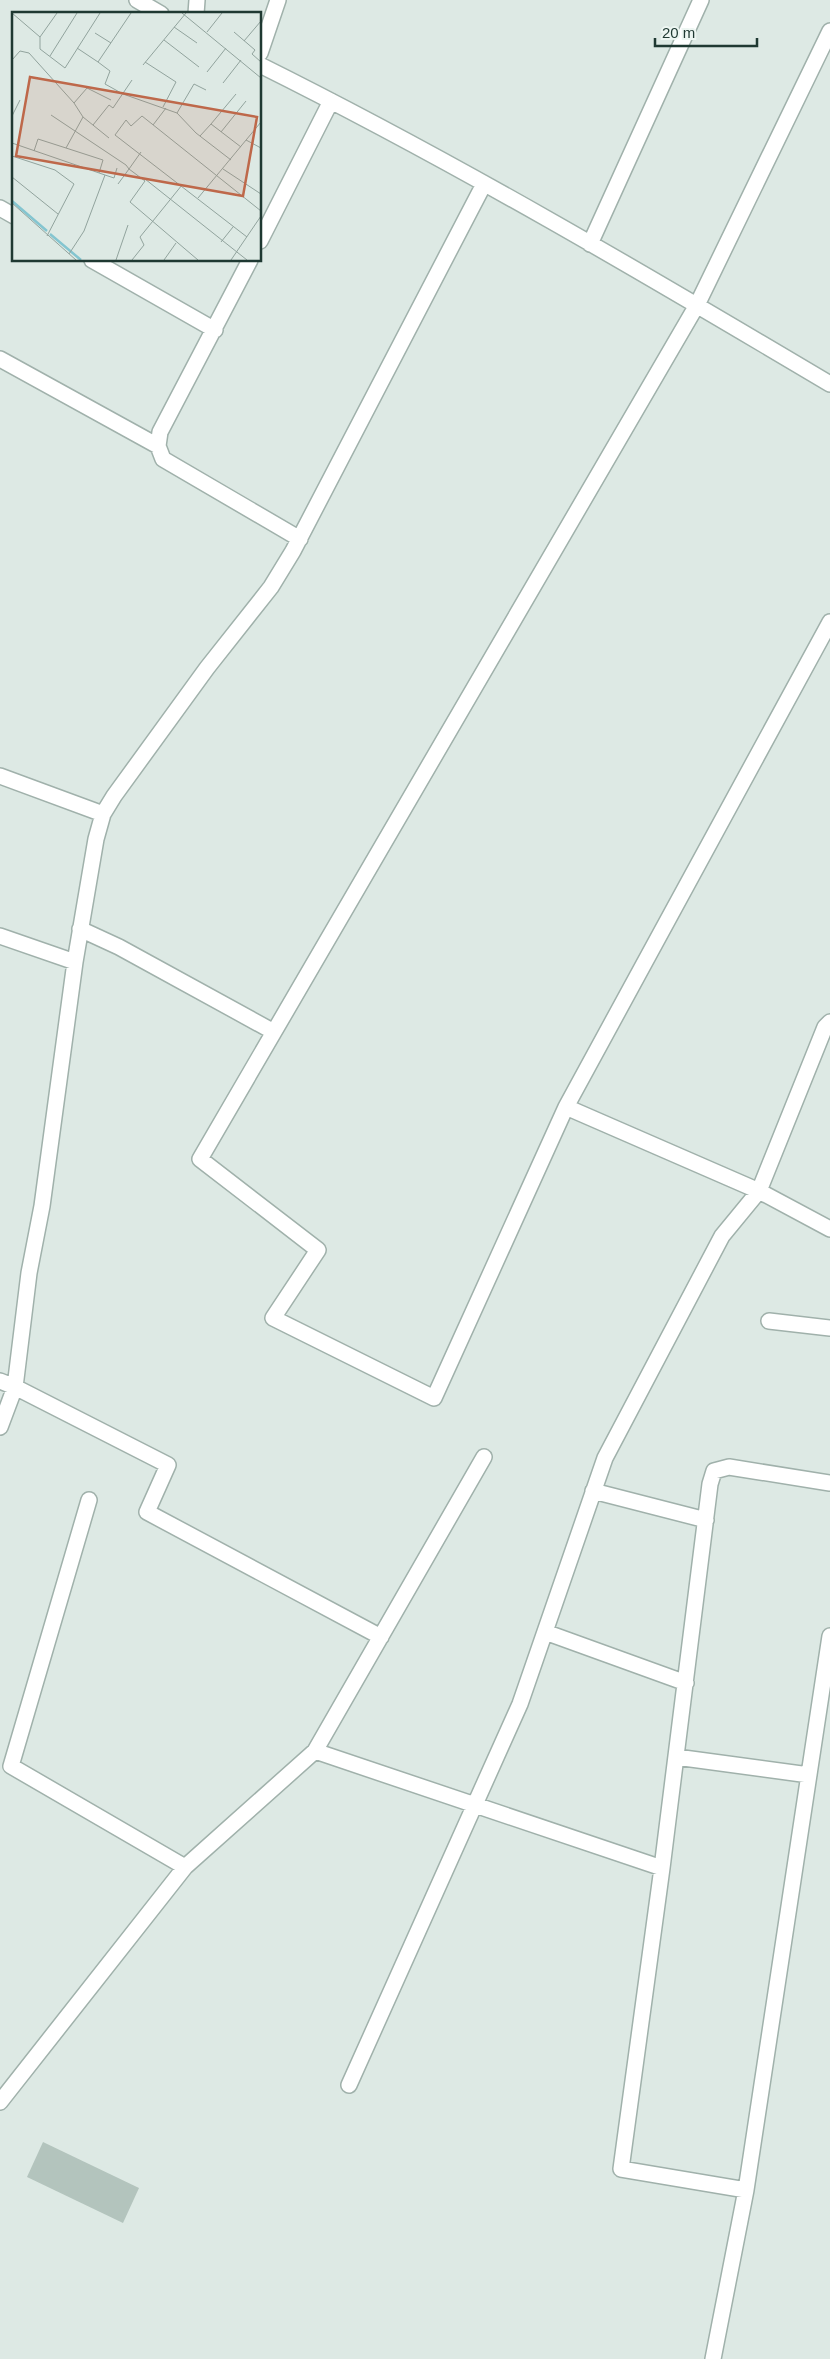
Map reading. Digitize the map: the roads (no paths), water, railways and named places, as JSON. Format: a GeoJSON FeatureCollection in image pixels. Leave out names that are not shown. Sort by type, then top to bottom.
{"type":"FeatureCollection","features":[{"type":"Feature","properties":{"kind":"street"},"geometry":{"type":"LineString","coordinates":[[137,0],[157,12]]}},
{"type":"Feature","properties":{"kind":"street"},"geometry":{"type":"LineString","coordinates":[[261,50],[278,0]]}},
{"type":"Feature","properties":{"kind":"street"},"geometry":{"type":"LineString","coordinates":[[590,244],[700,0]]}},
{"type":"Feature","properties":{"kind":"street"},"geometry":{"type":"LineString","coordinates":[[828,631],[566,1107],[434,1398],[273,1318],[318,1250],[200,1159],[697,305],[830,31]]}},
{"type":"Feature","properties":{"kind":"street"},"geometry":{"type":"LineString","coordinates":[[261,65],[331,100],[484,184],[697,305],[830,384]]}},
{"type":"Feature","properties":{"kind":"street"},"geometry":{"type":"LineString","coordinates":[[261,239],[331,100]]}},
{"type":"Feature","properties":{"kind":"street"},"geometry":{"type":"LineString","coordinates":[[0,1427],[15,1387],[29,1273],[42,1206],[80,929],[96,839],[104,814],[114,796],[207,668],[271,588],[300,539],[484,184]]}},
{"type":"Feature","properties":{"kind":"street"},"geometry":{"type":"LineString","coordinates":[[0,208],[12,215]]}},
{"type":"Feature","properties":{"kind":"street"},"geometry":{"type":"LineString","coordinates":[[94,261],[215,330]]}},
{"type":"Feature","properties":{"kind":"street"},"geometry":{"type":"LineString","coordinates":[[250,261],[160,432],[158,446],[163,459],[300,539]]}},
{"type":"Feature","properties":{"kind":"street"},"geometry":{"type":"LineString","coordinates":[[0,359],[158,446]]}},
{"type":"Feature","properties":{"kind":"street"},"geometry":{"type":"LineString","coordinates":[[0,776],[104,814]]}},
{"type":"Feature","properties":{"kind":"street"},"geometry":{"type":"LineString","coordinates":[[80,929],[119,947],[274,1032]]}},
{"type":"Feature","properties":{"kind":"street"},"geometry":{"type":"LineString","coordinates":[[0,936],[75,962]]}},
{"type":"Feature","properties":{"kind":"street"},"geometry":{"type":"LineString","coordinates":[[349,2085],[520,1704],[605,1458],[722,1236],[759,1191],[825,1027],[830,1022]]}},
{"type":"Feature","properties":{"kind":"street"},"geometry":{"type":"LineString","coordinates":[[566,1107],[759,1191],[830,1229]]}},
{"type":"Feature","properties":{"kind":"street"},"geometry":{"type":"LineString","coordinates":[[769,1322],[830,1328]]}},
{"type":"Feature","properties":{"kind":"street"},"geometry":{"type":"LineString","coordinates":[[0,1381],[168,1465],[147,1512],[381,1637]]}},
{"type":"Feature","properties":{"kind":"street"},"geometry":{"type":"LineString","coordinates":[[0,2102],[185,1867],[315,1751],[484,1457]]}},
{"type":"Feature","properties":{"kind":"street"},"geometry":{"type":"LineString","coordinates":[[746,2190],[622,2169],[706,1520],[714,1471],[729,1467],[830,1483]]}},
{"type":"Feature","properties":{"kind":"street"},"geometry":{"type":"LineString","coordinates":[[593,1491],[706,1520]]}},
{"type":"Feature","properties":{"kind":"street"},"geometry":{"type":"LineString","coordinates":[[89,1500],[11,1766],[185,1867]]}},
{"type":"Feature","properties":{"kind":"street"},"geometry":{"type":"LineString","coordinates":[[544,1632],[686,1682]]}},
{"type":"Feature","properties":{"kind":"street"},"geometry":{"type":"LineString","coordinates":[[713,2359],[746,2190],[830,1636]]}},
{"type":"Feature","properties":{"kind":"street"},"geometry":{"type":"LineString","coordinates":[[315,1751],[662,1868]]}},
{"type":"Feature","properties":{"kind":"street"},"geometry":{"type":"LineString","coordinates":[[676,1757],[809,1775]]}}]}
